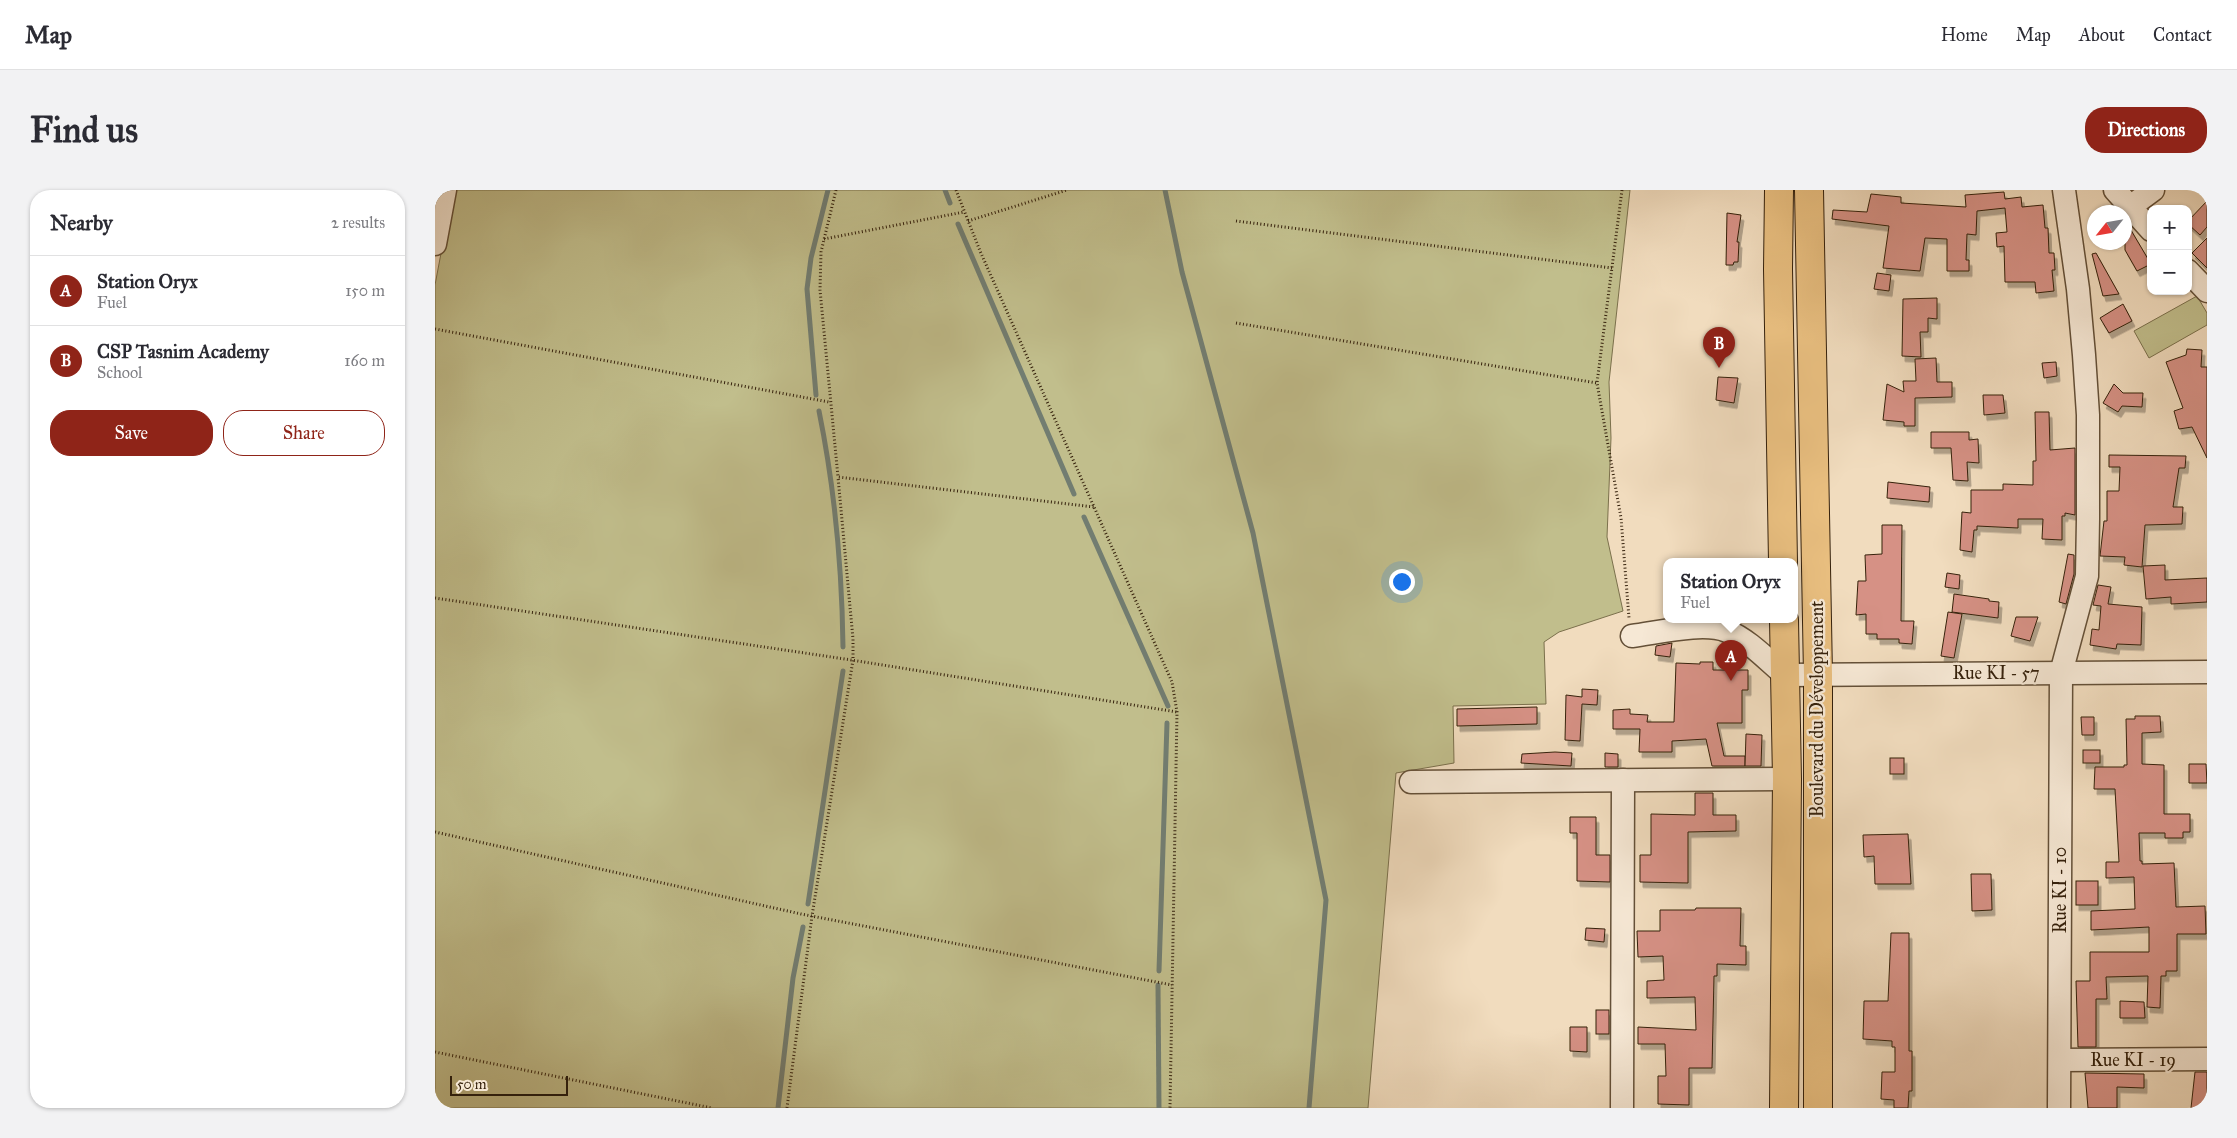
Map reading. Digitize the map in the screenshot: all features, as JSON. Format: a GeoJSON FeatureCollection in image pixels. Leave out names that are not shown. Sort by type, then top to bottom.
{"type":"FeatureCollection","features":[{"type":"Feature","properties":{"kind":"highway"},"geometry":{"type":"LineString","coordinates":[[1779,190],[1778,269],[1783,558]]}},
{"type":"Feature","properties":{"kind":"highway","name":"Boulevard du Développement"},"geometry":{"type":"LineString","coordinates":[[1809,190],[1817,675],[1818,1108]]}},
{"type":"Feature","properties":{"kind":"highway","name":"Boulevard du Développement"},"geometry":{"type":"LineString","coordinates":[[1784,623],[1787,779],[1784,1108]]}},
{"type":"Feature","properties":{"kind":"street"},"geometry":{"type":"LineString","coordinates":[[435,244],[445,190]]}},
{"type":"Feature","properties":{"kind":"street","name":"Rue KI - 10"},"geometry":{"type":"LineString","coordinates":[[2059,1108],[2061,673],[2087,576],[2088,519],[2088,415],[2084,355],[2078,289],[2064,190]]}},
{"type":"Feature","properties":{"kind":"street"},"geometry":{"type":"LineString","coordinates":[[2115,190],[2128,205]]}},
{"type":"Feature","properties":{"kind":"street"},"geometry":{"type":"LineString","coordinates":[[2132,206],[2153,190]]}},
{"type":"Feature","properties":{"kind":"street"},"geometry":{"type":"LineString","coordinates":[[2132,209],[2147,226]]}},
{"type":"Feature","properties":{"kind":"street"},"geometry":{"type":"LineString","coordinates":[[2192,274],[2207,291]]}},
{"type":"Feature","properties":{"kind":"street"},"geometry":{"type":"LineString","coordinates":[[1632,636],[1705,628],[1721,629],[1736,635],[1785,675]]}},
{"type":"Feature","properties":{"kind":"street","name":"Rue KI - 57"},"geometry":{"type":"LineString","coordinates":[[1785,675],[2207,672]]}},
{"type":"Feature","properties":{"kind":"street"},"geometry":{"type":"LineString","coordinates":[[1411,782],[1787,779]]}},
{"type":"Feature","properties":{"kind":"street"},"geometry":{"type":"LineString","coordinates":[[1622,1108],[1623,780]]}},
{"type":"Feature","properties":{"kind":"street","name":"Rue KI - 19"},"geometry":{"type":"LineString","coordinates":[[2060,1060],[2207,1059]]}},
{"type":"Feature","properties":{"kind":"path"},"geometry":{"type":"LineString","coordinates":[[787,1108],[812,916],[853,660],[853,640],[829,402],[821,290],[821,252],[835,190]]}},
{"type":"Feature","properties":{"kind":"path"},"geometry":{"type":"LineString","coordinates":[[955,190],[1173,682],[1177,712],[1170,1108]]}},
{"type":"Feature","properties":{"kind":"path"},"geometry":{"type":"LineString","coordinates":[[968,221],[1067,190]]}},
{"type":"Feature","properties":{"kind":"path"},"geometry":{"type":"LineString","coordinates":[[1621,190],[1597,384],[1621,518],[1629,634],[1632,636]]}},
{"type":"Feature","properties":{"kind":"path"},"geometry":{"type":"LineString","coordinates":[[824,239],[965,212]]}},
{"type":"Feature","properties":{"kind":"path"},"geometry":{"type":"LineString","coordinates":[[1237,222],[1612,268]]}},
{"type":"Feature","properties":{"kind":"path"},"geometry":{"type":"LineString","coordinates":[[1236,323],[1597,384]]}},
{"type":"Feature","properties":{"kind":"path"},"geometry":{"type":"LineString","coordinates":[[435,329],[829,402]]}},
{"type":"Feature","properties":{"kind":"path"},"geometry":{"type":"LineString","coordinates":[[837,477],[1094,507]]}},
{"type":"Feature","properties":{"kind":"path"},"geometry":{"type":"LineString","coordinates":[[435,598],[853,660],[1177,712]]}},
{"type":"Feature","properties":{"kind":"path"},"geometry":{"type":"LineString","coordinates":[[435,832],[812,916],[1172,985]]}},
{"type":"Feature","properties":{"kind":"path"},"geometry":{"type":"LineString","coordinates":[[435,1052],[712,1108]]}},
{"type":"Feature","properties":{"kind":"shaded area"},"geometry":{"type":"Polygon","coordinates":[[[453,190],[1630,190],[1609,382],[1611,438],[1607,537],[1623,611],[1559,632],[1544,642],[1546,704],[1453,706],[1454,763],[1396,773],[1368,1108],[435,1108],[435,285],[453,190]]]}},
{"type":"Feature","properties":{"kind":"shaded area"},"geometry":{"type":"Polygon","coordinates":[[[2197,296],[2207,313],[2207,325],[2149,358],[2134,331],[2197,296]]]}},
{"type":"Feature","properties":{"kind":"building"},"geometry":{"type":"Polygon","coordinates":[[[2004,192],[2005,199],[2021,197],[2022,207],[2043,205],[2045,228],[2048,228],[2049,253],[2054,253],[2055,270],[2052,270],[2054,291],[2036,293],[2035,282],[2005,282],[2004,246],[1997,247],[1996,233],[2007,232],[2005,208],[1977,211],[1976,235],[1967,234],[1966,260],[1969,260],[1969,271],[1947,271],[1947,239],[1925,238],[1920,271],[1883,268],[1889,226],[1832,219],[1833,210],[1867,212],[1871,194],[1901,197],[1901,203],[1966,207],[1965,195],[2004,192]]]}},
{"type":"Feature","properties":{"kind":"building"},"geometry":{"type":"Polygon","coordinates":[[[2207,201],[2207,227],[2200,235],[2192,228],[2192,217],[2207,201]]]}},
{"type":"Feature","properties":{"kind":"building"},"geometry":{"type":"Polygon","coordinates":[[[1727,213],[1741,215],[1737,242],[1739,242],[1738,262],[1734,262],[1733,265],[1726,265],[1727,213]]]}},
{"type":"Feature","properties":{"kind":"building"},"geometry":{"type":"Polygon","coordinates":[[[2132,232],[2147,257],[2147,266],[2137,271],[2125,250],[2132,250],[2132,232]]]}},
{"type":"Feature","properties":{"kind":"building"},"geometry":{"type":"Polygon","coordinates":[[[2207,238],[2207,268],[2192,253],[2207,238]]]}},
{"type":"Feature","properties":{"kind":"building"},"geometry":{"type":"Polygon","coordinates":[[[2096,253],[2119,294],[2103,296],[2092,254],[2096,253]]]}},
{"type":"Feature","properties":{"kind":"building"},"geometry":{"type":"Polygon","coordinates":[[[1877,273],[1891,275],[1889,291],[1874,289],[1877,273]]]}},
{"type":"Feature","properties":{"kind":"building"},"geometry":{"type":"Polygon","coordinates":[[[1937,298],[1937,319],[1928,318],[1928,332],[1920,332],[1921,357],[1902,356],[1903,299],[1937,298]]]}},
{"type":"Feature","properties":{"kind":"building"},"geometry":{"type":"Polygon","coordinates":[[[2123,304],[2132,321],[2109,333],[2100,318],[2123,304]]]}},
{"type":"Feature","properties":{"kind":"building"},"geometry":{"type":"Polygon","coordinates":[[[2187,349],[2202,350],[2201,367],[2207,367],[2207,458],[2192,427],[2179,429],[2174,411],[2183,408],[2166,362],[2186,355],[2187,349]]]}},
{"type":"Feature","properties":{"kind":"building"},"geometry":{"type":"Polygon","coordinates":[[[1936,358],[1937,382],[1952,382],[1952,397],[1915,398],[1915,426],[1904,426],[1904,422],[1883,420],[1887,384],[1904,392],[1903,381],[1916,381],[1915,359],[1936,358]]]}},
{"type":"Feature","properties":{"kind":"building"},"geometry":{"type":"Polygon","coordinates":[[[2056,362],[2057,376],[2044,378],[2042,363],[2056,362]]]}},
{"type":"Feature","properties":{"kind":"building"},"geometry":{"type":"Polygon","coordinates":[[[1718,377],[1738,378],[1734,403],[1716,400],[1718,377]]]}},
{"type":"Feature","properties":{"kind":"building"},"geometry":{"type":"Polygon","coordinates":[[[2114,384],[2123,393],[2143,393],[2142,407],[2122,406],[2118,412],[2103,403],[2114,384]]]}},
{"type":"Feature","properties":{"kind":"building"},"geometry":{"type":"Polygon","coordinates":[[[1983,395],[2003,395],[2005,413],[1984,415],[1983,395]]]}},
{"type":"Feature","properties":{"kind":"building"},"geometry":{"type":"Polygon","coordinates":[[[2035,412],[2049,412],[2050,450],[2075,448],[2075,515],[2065,513],[2065,516],[2062,516],[2062,540],[2042,539],[2043,519],[2018,519],[2018,528],[1977,526],[1977,530],[1974,530],[1972,552],[1960,550],[1962,512],[1971,513],[1971,490],[2003,490],[2003,484],[2033,485],[2033,461],[2036,461],[2035,412]]]}},
{"type":"Feature","properties":{"kind":"building"},"geometry":{"type":"Polygon","coordinates":[[[1931,432],[1969,432],[1969,440],[1978,439],[1979,463],[1967,462],[1968,481],[1953,480],[1951,448],[1931,448],[1931,432]]]}},
{"type":"Feature","properties":{"kind":"building"},"geometry":{"type":"Polygon","coordinates":[[[2109,455],[2186,456],[2185,468],[2179,468],[2173,507],[2183,507],[2182,524],[2145,525],[2142,567],[2124,565],[2125,557],[2100,556],[2104,521],[2107,521],[2107,491],[2119,491],[2120,467],[2109,467],[2109,455]]]}},
{"type":"Feature","properties":{"kind":"building"},"geometry":{"type":"Polygon","coordinates":[[[1888,482],[1930,487],[1929,502],[1887,498],[1888,482]]]}},
{"type":"Feature","properties":{"kind":"building"},"geometry":{"type":"Polygon","coordinates":[[[1882,525],[1902,525],[1901,621],[1914,621],[1912,644],[1899,643],[1899,639],[1877,639],[1877,634],[1866,634],[1866,614],[1856,615],[1858,581],[1866,581],[1865,555],[1882,554],[1882,525]]]}},
{"type":"Feature","properties":{"kind":"building"},"geometry":{"type":"Polygon","coordinates":[[[2068,554],[2074,555],[2074,574],[2066,604],[2059,602],[2068,554]]]}},
{"type":"Feature","properties":{"kind":"building"},"geometry":{"type":"Polygon","coordinates":[[[2165,565],[2165,580],[2207,578],[2207,602],[2171,604],[2171,597],[2146,599],[2143,566],[2165,565]]]}},
{"type":"Feature","properties":{"kind":"building"},"geometry":{"type":"Polygon","coordinates":[[[1947,573],[1960,575],[1959,589],[1945,587],[1947,573]]]}},
{"type":"Feature","properties":{"kind":"building"},"geometry":{"type":"Polygon","coordinates":[[[2098,585],[2111,587],[2108,604],[2142,607],[2141,645],[2117,644],[2116,649],[2090,645],[2092,629],[2099,630],[2101,606],[2093,605],[2098,585]]]}},
{"type":"Feature","properties":{"kind":"building"},"geometry":{"type":"Polygon","coordinates":[[[1954,594],[1999,602],[1998,618],[1952,612],[1954,594]]]}},
{"type":"Feature","properties":{"kind":"building"},"geometry":{"type":"Polygon","coordinates":[[[1948,612],[1962,614],[1954,658],[1941,656],[1948,612]]]}},
{"type":"Feature","properties":{"kind":"building"},"geometry":{"type":"Polygon","coordinates":[[[2016,617],[2038,617],[2030,641],[2011,636],[2016,617]]]}},
{"type":"Feature","properties":{"kind":"building"},"geometry":{"type":"Polygon","coordinates":[[[1672,643],[1670,657],[1655,655],[1656,646],[1672,643]]]}},
{"type":"Feature","properties":{"kind":"building"},"geometry":{"type":"Polygon","coordinates":[[[1700,662],[1713,662],[1713,670],[1748,670],[1748,690],[1742,690],[1742,723],[1717,723],[1724,756],[1745,756],[1745,766],[1712,766],[1706,739],[1672,741],[1672,752],[1639,752],[1640,729],[1613,729],[1613,710],[1630,709],[1630,714],[1648,715],[1647,722],[1674,722],[1676,663],[1700,664],[1700,662]]]}},
{"type":"Feature","properties":{"kind":"building"},"geometry":{"type":"Polygon","coordinates":[[[1582,689],[1598,690],[1597,705],[1582,704],[1580,741],[1565,740],[1566,695],[1582,697],[1582,689]]]}},
{"type":"Feature","properties":{"kind":"building"},"geometry":{"type":"Polygon","coordinates":[[[1537,707],[1537,724],[1457,726],[1457,709],[1537,707]]]}},
{"type":"Feature","properties":{"kind":"building"},"geometry":{"type":"Polygon","coordinates":[[[2135,716],[2160,716],[2161,732],[2142,733],[2142,764],[2164,765],[2164,814],[2190,814],[2190,832],[2183,832],[2183,838],[2165,838],[2165,833],[2139,833],[2140,861],[2142,861],[2142,864],[2174,863],[2176,907],[2205,906],[2206,934],[2177,934],[2177,971],[2166,971],[2166,976],[2161,976],[2160,1008],[2147,1007],[2148,976],[2106,977],[2107,999],[2096,999],[2096,1047],[2078,1047],[2076,981],[2090,981],[2090,952],[2149,952],[2149,927],[2091,930],[2091,911],[2135,909],[2134,877],[2106,878],[2106,862],[2119,862],[2115,789],[2094,789],[2095,767],[2124,767],[2124,765],[2127,765],[2126,719],[2135,719],[2135,716]]]}},
{"type":"Feature","properties":{"kind":"building"},"geometry":{"type":"Polygon","coordinates":[[[2081,717],[2094,717],[2094,735],[2082,735],[2081,717]]]}},
{"type":"Feature","properties":{"kind":"building"},"geometry":{"type":"Polygon","coordinates":[[[1746,734],[1762,735],[1761,766],[1745,766],[1746,734]]]}},
{"type":"Feature","properties":{"kind":"building"},"geometry":{"type":"Polygon","coordinates":[[[2083,750],[2100,750],[2100,763],[2083,763],[2083,750]]]}},
{"type":"Feature","properties":{"kind":"building"},"geometry":{"type":"Polygon","coordinates":[[[1572,753],[1571,766],[1521,763],[1522,754],[1572,753]]]}},
{"type":"Feature","properties":{"kind":"building"},"geometry":{"type":"Polygon","coordinates":[[[1605,753],[1618,754],[1618,767],[1605,767],[1605,753]]]}},
{"type":"Feature","properties":{"kind":"building"},"geometry":{"type":"Polygon","coordinates":[[[1890,758],[1904,758],[1904,774],[1890,774],[1890,758]]]}},
{"type":"Feature","properties":{"kind":"building"},"geometry":{"type":"Polygon","coordinates":[[[2189,764],[2206,764],[2207,783],[2189,783],[2189,764]]]}},
{"type":"Feature","properties":{"kind":"building"},"geometry":{"type":"Polygon","coordinates":[[[1695,793],[1713,793],[1713,815],[1736,815],[1736,831],[1688,832],[1688,883],[1640,882],[1640,855],[1651,855],[1651,814],[1695,815],[1695,793]]]}},
{"type":"Feature","properties":{"kind":"building"},"geometry":{"type":"Polygon","coordinates":[[[1570,817],[1596,817],[1596,855],[1610,855],[1610,882],[1577,881],[1577,833],[1570,833],[1570,817]]]}},
{"type":"Feature","properties":{"kind":"building"},"geometry":{"type":"Polygon","coordinates":[[[1908,834],[1911,884],[1875,884],[1874,856],[1864,857],[1863,835],[1908,834]]]}},
{"type":"Feature","properties":{"kind":"building"},"geometry":{"type":"Polygon","coordinates":[[[1971,874],[1991,874],[1992,910],[1972,911],[1971,874]]]}},
{"type":"Feature","properties":{"kind":"building"},"geometry":{"type":"Polygon","coordinates":[[[2076,881],[2098,881],[2098,905],[2076,905],[2076,881]]]}},
{"type":"Feature","properties":{"kind":"building"},"geometry":{"type":"Polygon","coordinates":[[[1696,908],[1741,908],[1740,946],[1746,946],[1746,965],[1717,964],[1717,976],[1714,976],[1712,1068],[1689,1068],[1689,1105],[1658,1104],[1658,1076],[1666,1076],[1665,1044],[1638,1044],[1638,1027],[1696,1030],[1695,997],[1647,998],[1647,981],[1664,980],[1663,956],[1638,957],[1637,931],[1660,931],[1660,910],[1695,910],[1696,908]]]}},
{"type":"Feature","properties":{"kind":"building"},"geometry":{"type":"Polygon","coordinates":[[[1586,928],[1605,929],[1604,942],[1585,940],[1586,928]]]}},
{"type":"Feature","properties":{"kind":"building"},"geometry":{"type":"Polygon","coordinates":[[[1891,933],[1909,933],[1909,1051],[1912,1051],[1912,1091],[1909,1091],[1908,1108],[1894,1108],[1894,1100],[1881,1099],[1882,1072],[1895,1072],[1895,1047],[1892,1047],[1892,1041],[1863,1039],[1864,1001],[1888,1001],[1891,933]]]}},
{"type":"Feature","properties":{"kind":"building"},"geometry":{"type":"Polygon","coordinates":[[[2120,1001],[2144,1002],[2145,1018],[2120,1018],[2120,1001]]]}},
{"type":"Feature","properties":{"kind":"building"},"geometry":{"type":"Polygon","coordinates":[[[1596,1010],[1609,1010],[1609,1034],[1596,1034],[1596,1010]]]}},
{"type":"Feature","properties":{"kind":"building"},"geometry":{"type":"Polygon","coordinates":[[[1570,1027],[1587,1027],[1587,1052],[1570,1051],[1570,1027]]]}},
{"type":"Feature","properties":{"kind":"building"},"geometry":{"type":"Polygon","coordinates":[[[2195,1072],[2207,1072],[2207,1108],[2191,1108],[2195,1072]]]}},
{"type":"Feature","properties":{"kind":"building"},"geometry":{"type":"Polygon","coordinates":[[[2085,1073],[2144,1074],[2144,1088],[2117,1087],[2117,1108],[2088,1108],[2085,1073]]]}},
{"type":"Feature","properties":{"kind":"waterway"},"geometry":{"type":"LineString","coordinates":[[816,395],[807,289],[811,258],[828,190]]}},
{"type":"Feature","properties":{"kind":"waterway"},"geometry":{"type":"LineString","coordinates":[[945,190],[950,203]]}},
{"type":"Feature","properties":{"kind":"waterway"},"geometry":{"type":"LineString","coordinates":[[1165,190],[1182,272],[1253,533],[1326,900],[1309,1108]]}},
{"type":"Feature","properties":{"kind":"waterway"},"geometry":{"type":"LineString","coordinates":[[958,224],[1074,494]]}},
{"type":"Feature","properties":{"kind":"waterway"},"geometry":{"type":"LineString","coordinates":[[819,411],[837,529],[843,647]]}},
{"type":"Feature","properties":{"kind":"waterway"},"geometry":{"type":"LineString","coordinates":[[1084,517],[1168,706]]}},
{"type":"Feature","properties":{"kind":"waterway"},"geometry":{"type":"LineString","coordinates":[[808,904],[843,671]]}},
{"type":"Feature","properties":{"kind":"waterway"},"geometry":{"type":"LineString","coordinates":[[1159,971],[1167,723]]}},
{"type":"Feature","properties":{"kind":"waterway"},"geometry":{"type":"LineString","coordinates":[[778,1108],[793,978],[803,927]]}},
{"type":"Feature","properties":{"kind":"waterway"},"geometry":{"type":"LineString","coordinates":[[1158,985],[1159,1108]]}},
{"type":"Feature","properties":{"kind":"place","name":"CSP Tasnim Academy"},"geometry":{"type":"Point","coordinates":[1719,368]}},
{"type":"Feature","properties":{"kind":"place","name":"Station Oryx"},"geometry":{"type":"Point","coordinates":[1731,681]}}]}
